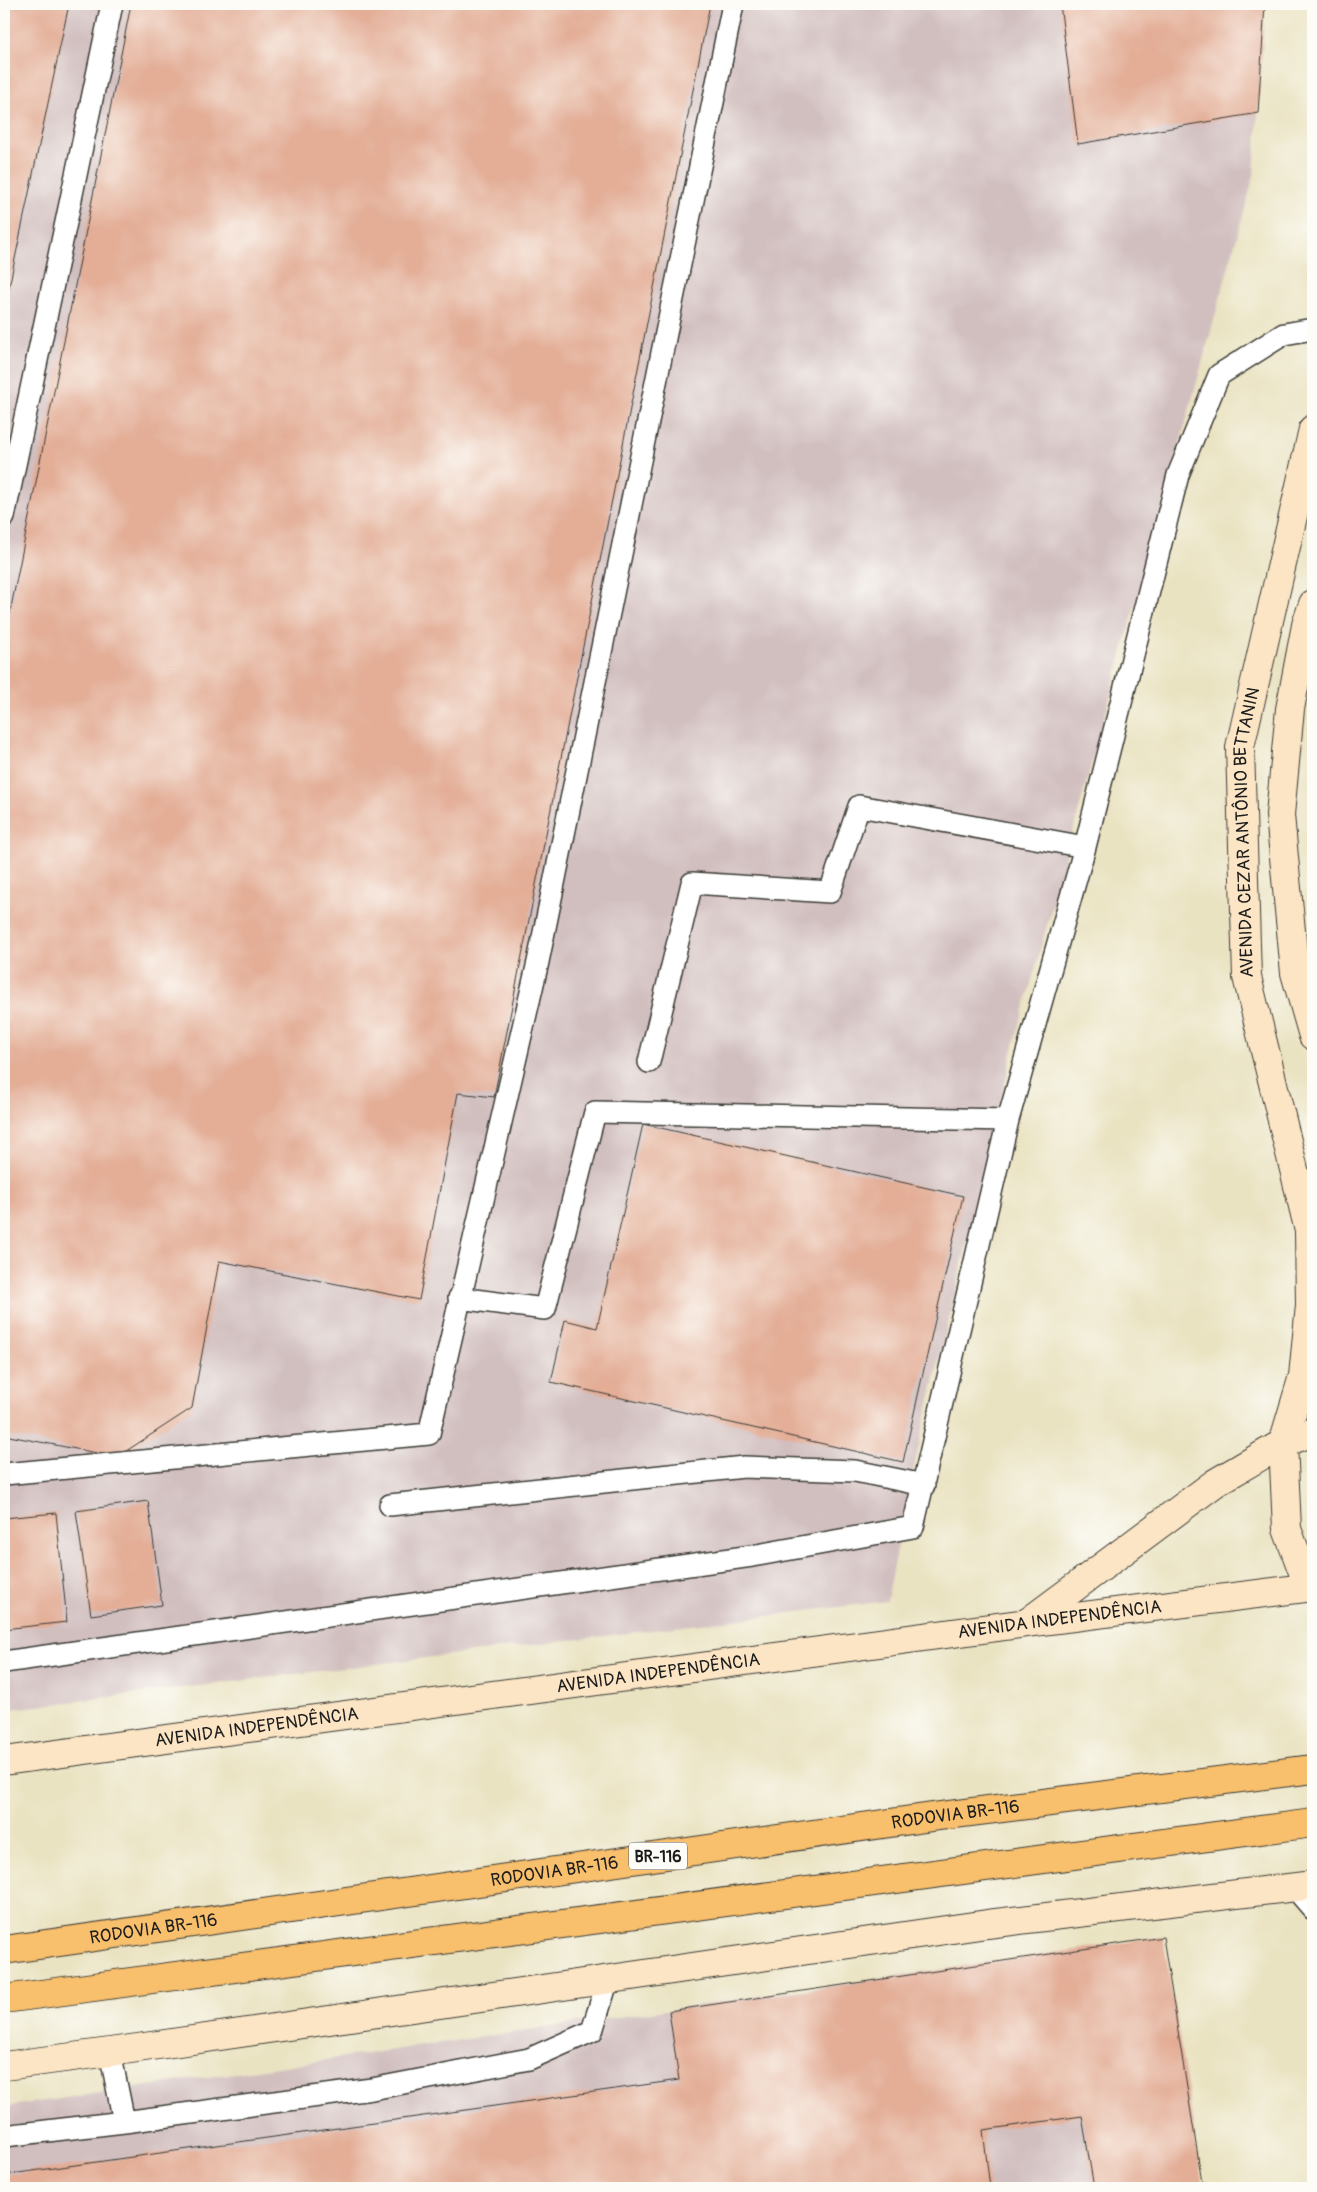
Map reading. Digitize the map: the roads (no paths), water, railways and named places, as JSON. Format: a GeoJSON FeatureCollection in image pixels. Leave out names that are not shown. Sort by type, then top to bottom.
{"type":"FeatureCollection","features":[{"type":"Feature","properties":{"kind":"highway","name":"RODOVIA BR-116"},"geometry":{"type":"LineString","coordinates":[[4,1950],[932,1817],[1313,1768]]}},
{"type":"Feature","properties":{"kind":"highway"},"geometry":{"type":"LineString","coordinates":[[4,1999],[1313,1823]]}},
{"type":"Feature","properties":{"kind":"main road","name":"AVENIDA CEZAR ANTÔNIO BETTANIN"},"geometry":{"type":"LineString","coordinates":[[1311,1587],[1287,1529],[1283,1443],[1303,1376],[1310,1305],[1309,1231],[1247,977],[1240,747],[1313,428]]}},
{"type":"Feature","properties":{"kind":"main road","name":"AVENIDA CEZAR ANTÔNIO BETTANIN"},"geometry":{"type":"LineString","coordinates":[[1313,604],[1306,625],[1290,709],[1280,815],[1295,973],[1313,1036]]}},
{"type":"Feature","properties":{"kind":"main road"},"geometry":{"type":"LineString","coordinates":[[1027,1623],[1215,1484],[1283,1443],[1313,1432]]}},
{"type":"Feature","properties":{"kind":"main road","name":"AVENIDA INDEPENDÊNCIA"},"geometry":{"type":"LineString","coordinates":[[4,1761],[1027,1623],[1311,1587]]}},
{"type":"Feature","properties":{"kind":"main road"},"geometry":{"type":"LineString","coordinates":[[4,2066],[987,1924],[1304,1886]]}},
{"type":"Feature","properties":{"kind":"lane"},"geometry":{"type":"LineString","coordinates":[[4,517],[112,4]]}},
{"type":"Feature","properties":{"kind":"lane"},"geometry":{"type":"LineString","coordinates":[[4,1474],[429,1434],[538,962],[733,4]]}},
{"type":"Feature","properties":{"kind":"lane"},"geometry":{"type":"LineString","coordinates":[[4,1662],[752,1556],[913,1527],[1008,1120],[1085,847],[1178,475],[1219,375],[1284,334],[1313,329]]}},
{"type":"Feature","properties":{"kind":"lane"},"geometry":{"type":"LineString","coordinates":[[649,1062],[692,883],[830,892],[859,806],[1085,847]]}},
{"type":"Feature","properties":{"kind":"lane"},"geometry":{"type":"LineString","coordinates":[[459,1298],[545,1309],[595,1112],[1008,1120]]}},
{"type":"Feature","properties":{"kind":"lane"},"geometry":{"type":"LineString","coordinates":[[390,1505],[744,1467],[855,1471],[924,1485]]}},
{"type":"Feature","properties":{"kind":"lane"},"geometry":{"type":"LineString","coordinates":[[1304,1886],[1313,1909]]}},
{"type":"Feature","properties":{"kind":"lane"},"geometry":{"type":"LineString","coordinates":[[4,2136],[372,2089],[529,2059],[592,2030],[608,1979]]}},
{"type":"Feature","properties":{"kind":"lane"},"geometry":{"type":"LineString","coordinates":[[110,2052],[124,2122]]}}]}
